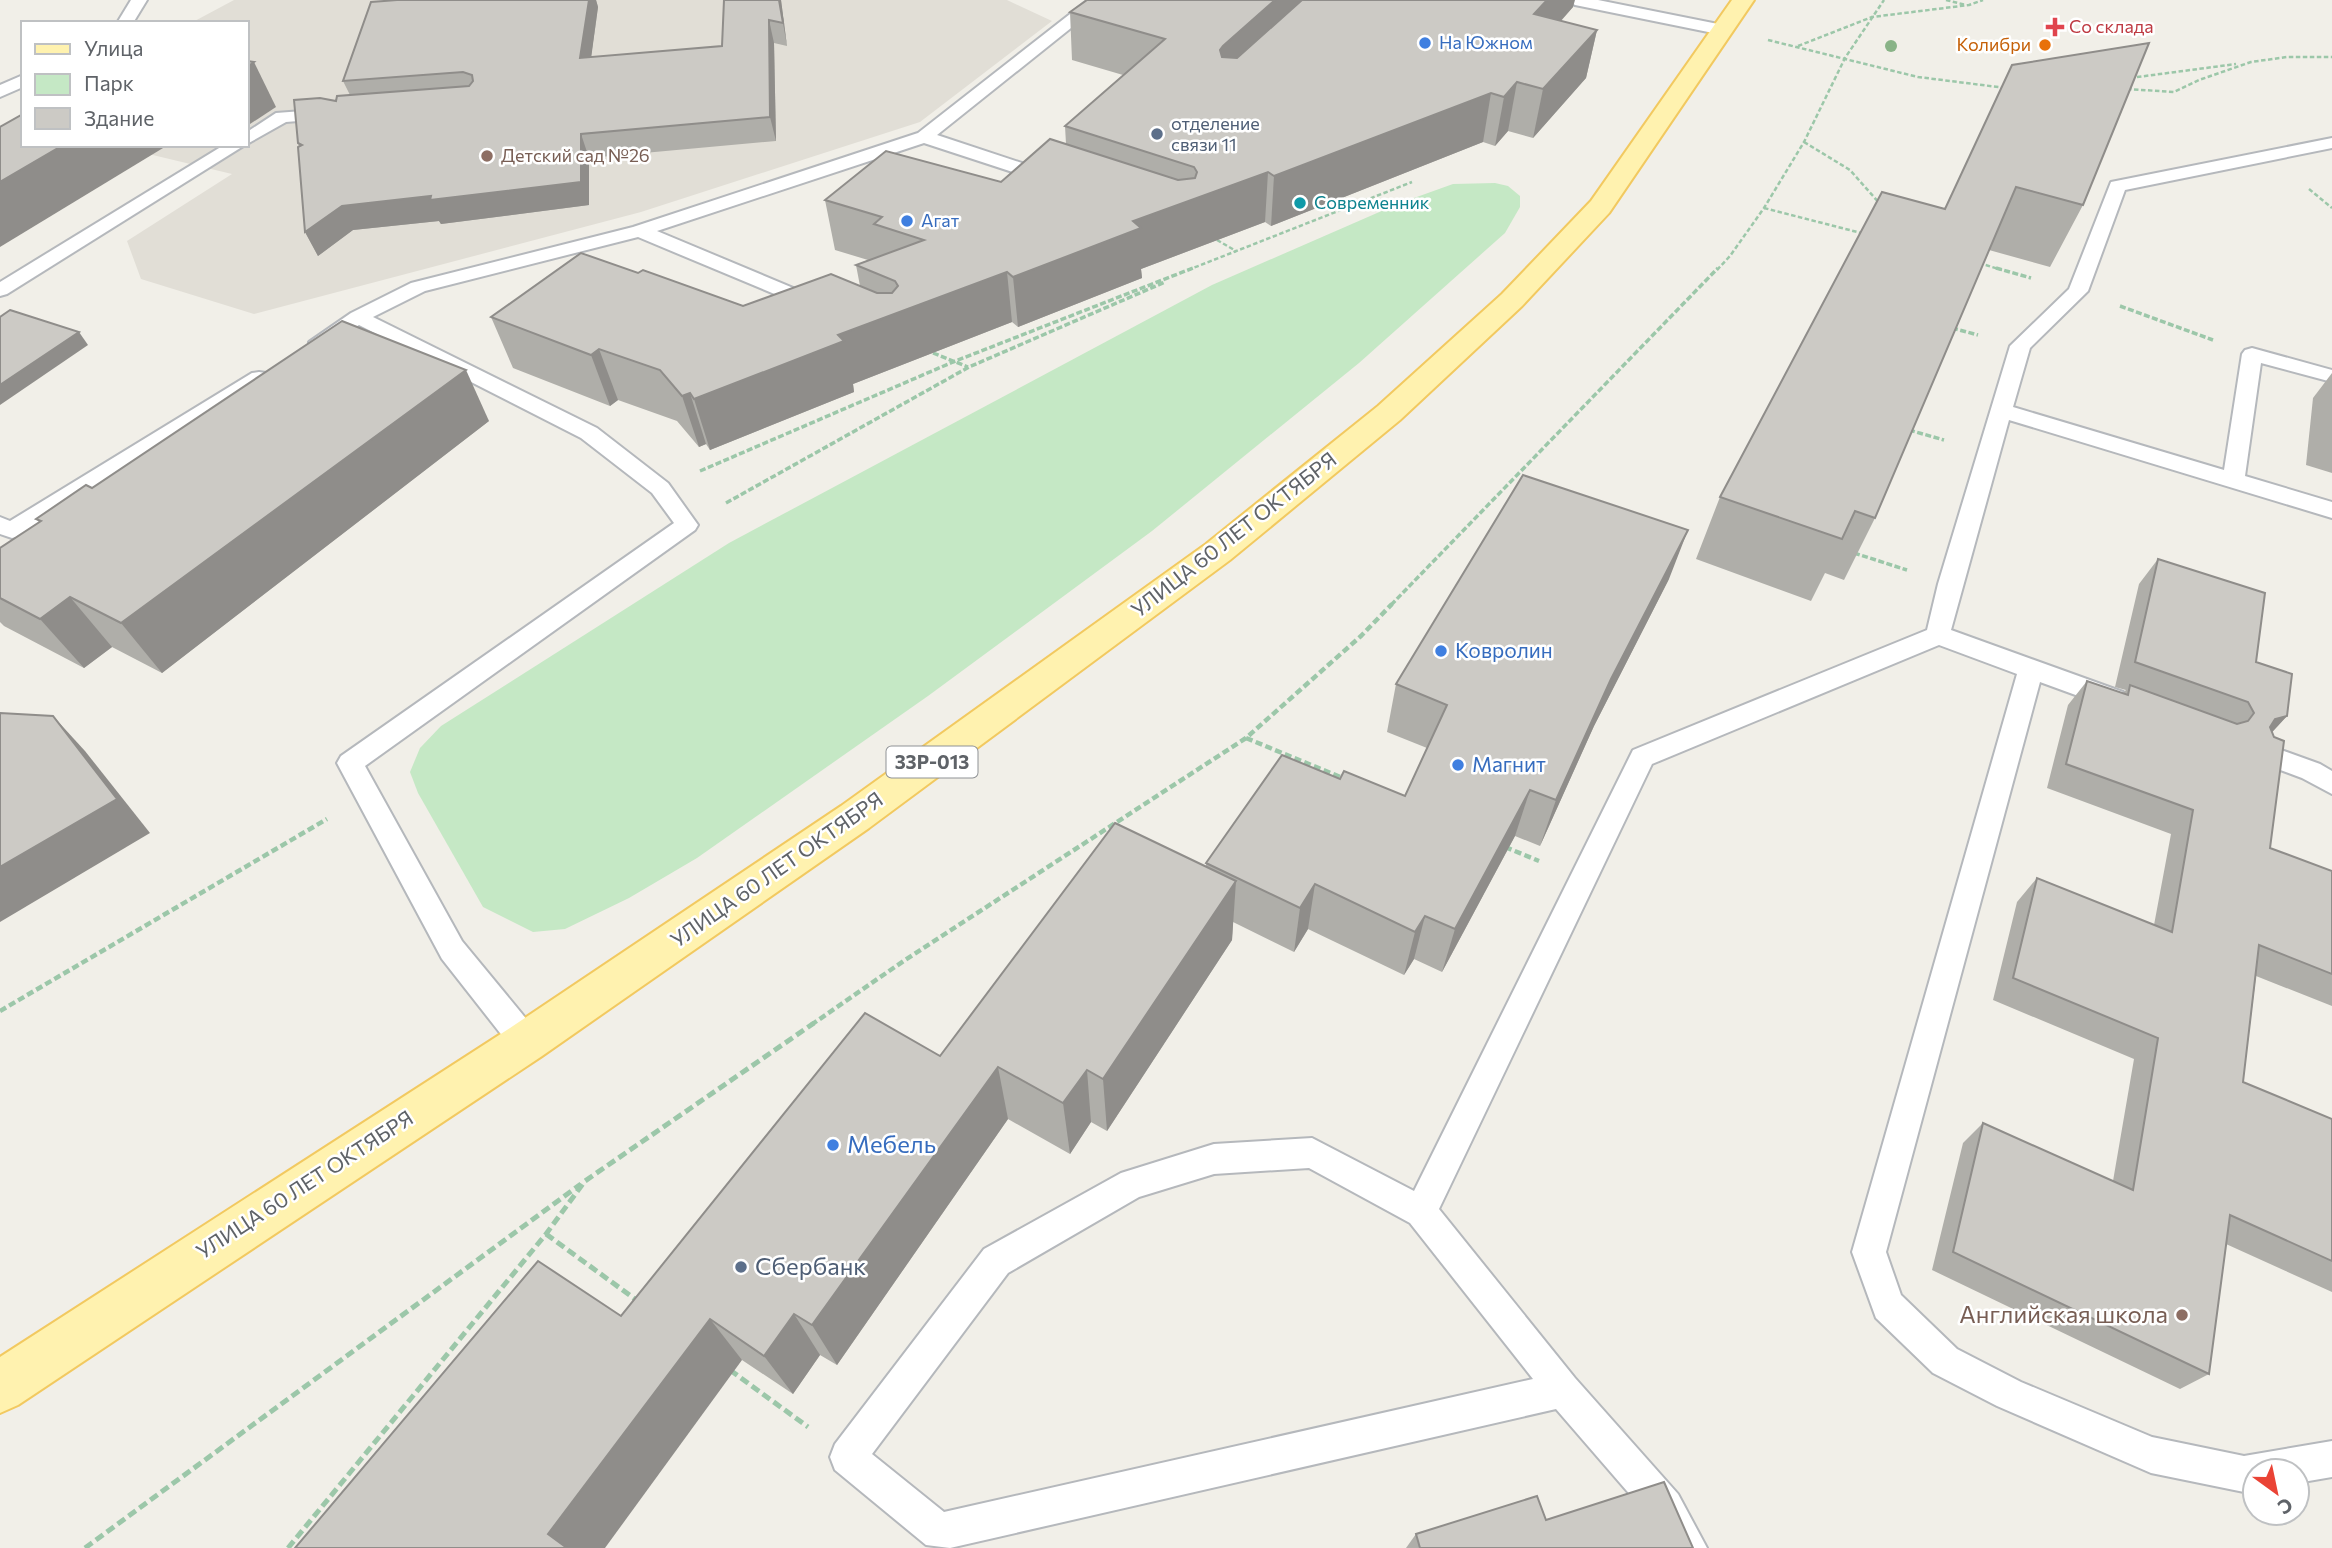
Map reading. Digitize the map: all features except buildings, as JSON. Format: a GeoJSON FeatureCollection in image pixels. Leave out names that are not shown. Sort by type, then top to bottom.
{"type":"FeatureCollection","features":[{"type":"Feature","properties":{"kind":"main road","name":"УЛИЦА 60 ЛЕТ ОКТЯБРЯ"},"geometry":{"type":"LineString","coordinates":[[0,1387],[526,1042],[855,817],[1218,552],[1389,413],[1512,300],[1600,207],[1733,15]]}},
{"type":"Feature","properties":{"kind":"lane"},"geometry":{"type":"LineString","coordinates":[[126,21],[139,0]]}},
{"type":"Feature","properties":{"kind":"lane"},"geometry":{"type":"LineString","coordinates":[[300,353],[358,317],[418,287],[640,231],[924,137],[1098,0]]}},
{"type":"Feature","properties":{"kind":"lane"},"geometry":{"type":"LineString","coordinates":[[1575,0],[1733,15]]}},
{"type":"Feature","properties":{"kind":"lane"},"geometry":{"type":"LineString","coordinates":[[0,92],[21,81]]}},
{"type":"Feature","properties":{"kind":"lane"},"geometry":{"type":"LineString","coordinates":[[248,138],[282,117],[349,112]]}},
{"type":"Feature","properties":{"kind":"lane"},"geometry":{"type":"LineString","coordinates":[[924,137],[1068,184]]}},
{"type":"Feature","properties":{"kind":"lane"},"geometry":{"type":"LineString","coordinates":[[1938,635],[1950,584],[2020,346],[2078,291],[2117,186],[2332,143]]}},
{"type":"Feature","properties":{"kind":"lane"},"geometry":{"type":"LineString","coordinates":[[0,290],[234,147]]}},
{"type":"Feature","properties":{"kind":"lane"},"geometry":{"type":"LineString","coordinates":[[640,231],[830,310]]}},
{"type":"Feature","properties":{"kind":"lane"},"geometry":{"type":"LineString","coordinates":[[358,317],[589,433],[660,488],[687,525],[350,763],[452,950],[526,1042]]}},
{"type":"Feature","properties":{"kind":"lane"},"geometry":{"type":"LineString","coordinates":[[2233,480],[2252,354],[2332,376]]}},
{"type":"Feature","properties":{"kind":"lane"},"geometry":{"type":"LineString","coordinates":[[0,525],[12,530],[277,367]]}},
{"type":"Feature","properties":{"kind":"lane"},"geometry":{"type":"LineString","coordinates":[[2000,410],[2332,510]]}},
{"type":"Feature","properties":{"kind":"lane"},"geometry":{"type":"LineString","coordinates":[[1421,1212],[1642,757],[1938,635],[2142,709]]}},
{"type":"Feature","properties":{"kind":"lane"},"geometry":{"type":"LineString","coordinates":[[2031,669],[1869,1252],[1888,1306],[1945,1361],[2009,1394],[2151,1455],[2241,1473]]}},
{"type":"Feature","properties":{"kind":"lane"},"geometry":{"type":"LineString","coordinates":[[2262,753],[2312,771],[2332,784]]}},
{"type":"Feature","properties":{"kind":"lane"},"geometry":{"type":"LineString","coordinates":[[1563,1390],[939,1532],[848,1457],[996,1261],[1132,1184],[1214,1158],[1312,1153],[1421,1212],[1563,1390],[1665,1507],[1688,1548]]}},
{"type":"Feature","properties":{"kind":"lane"},"geometry":{"type":"LineString","coordinates":[[2311,1463],[2332,1459]]}},
{"type":"Feature","properties":{"kind":"path"},"geometry":{"type":"LineString","coordinates":[[85,1548],[585,1181],[905,960],[1246,737],[1361,635],[1730,256],[1764,208],[1804,142],[1845,58],[1884,0]]}},
{"type":"Feature","properties":{"kind":"path"},"geometry":{"type":"LineString","coordinates":[[1946,0],[1969,5]]}},
{"type":"Feature","properties":{"kind":"path"},"geometry":{"type":"LineString","coordinates":[[1798,47],[1872,17],[1969,5],[1983,0]]}},
{"type":"Feature","properties":{"kind":"path"},"geometry":{"type":"LineString","coordinates":[[1733,15],[1798,47],[1918,77],[2007,88]]}},
{"type":"Feature","properties":{"kind":"path"},"geometry":{"type":"LineString","coordinates":[[2121,79],[2287,57],[2332,57]]}},
{"type":"Feature","properties":{"kind":"path"},"geometry":{"type":"LineString","coordinates":[[2118,89],[2174,92],[2199,80],[2251,62]]}},
{"type":"Feature","properties":{"kind":"path"},"geometry":{"type":"LineString","coordinates":[[1804,142],[1850,170],[1886,209]]}},
{"type":"Feature","properties":{"kind":"path"},"geometry":{"type":"LineString","coordinates":[[660,488],[953,362],[1412,182]]}},
{"type":"Feature","properties":{"kind":"path"},"geometry":{"type":"LineString","coordinates":[[1764,208],[1869,235]]}},
{"type":"Feature","properties":{"kind":"path"},"geometry":{"type":"LineString","coordinates":[[1217,240],[1236,251]]}},
{"type":"Feature","properties":{"kind":"path"},"geometry":{"type":"LineString","coordinates":[[687,525],[969,367],[1236,251]]}},
{"type":"Feature","properties":{"kind":"path"},"geometry":{"type":"LineString","coordinates":[[1974,262],[2078,291],[2252,354]]}},
{"type":"Feature","properties":{"kind":"path"},"geometry":{"type":"LineString","coordinates":[[933,353],[969,367]]}},
{"type":"Feature","properties":{"kind":"path"},"geometry":{"type":"LineString","coordinates":[[1854,553],[1950,584]]}},
{"type":"Feature","properties":{"kind":"path"},"geometry":{"type":"LineString","coordinates":[[1246,737],[1357,785]]}},
{"type":"Feature","properties":{"kind":"path"},"geometry":{"type":"LineString","coordinates":[[0,1011],[367,795]]}},
{"type":"Feature","properties":{"kind":"path"},"geometry":{"type":"LineString","coordinates":[[1494,842],[1581,879]]}},
{"type":"Feature","properties":{"kind":"path"},"geometry":{"type":"LineString","coordinates":[[288,1548],[546,1234],[585,1181]]}},
{"type":"Feature","properties":{"kind":"path"},"geometry":{"type":"LineString","coordinates":[[546,1234],[647,1308]]}},
{"type":"Feature","properties":{"kind":"path"},"geometry":{"type":"LineString","coordinates":[[725,1366],[848,1457]]}},
{"type":"Feature","properties":{"kind":"shaded area","name":"Детский сад №26"},"geometry":{"type":"Polygon","coordinates":[[[234,0],[1007,0],[1052,21],[920,122],[641,212],[254,314],[141,279],[127,241],[232,174],[119,147],[248,147],[248,21],[195,21],[234,0]]]}},
{"type":"Feature","properties":{"kind":"green space"},"geometry":{"type":"Polygon","coordinates":[[[1495,183],[1508,186],[1520,196],[1520,207],[1505,233],[1359,363],[1152,531],[928,696],[697,858],[629,898],[565,929],[533,932],[483,907],[418,793],[410,772],[420,748],[441,726],[729,543],[1212,285],[1400,203],[1453,184],[1495,183]]]}},
{"type":"Feature","properties":{"kind":"place","name":"Со склада"},"geometry":{"type":"Point","coordinates":[2055,27]}},
{"type":"Feature","properties":{"kind":"place","name":"На Южном"},"geometry":{"type":"Point","coordinates":[1425,43]}},
{"type":"Feature","properties":{"kind":"place","name":"Колибри"},"geometry":{"type":"Point","coordinates":[2045,45]}},
{"type":"Feature","properties":{"kind":"place","name":"отделение связи 11"},"geometry":{"type":"Point","coordinates":[1157,134]}},
{"type":"Feature","properties":{"kind":"place","name":"Детский сад №26"},"geometry":{"type":"Point","coordinates":[487,156]}},
{"type":"Feature","properties":{"kind":"place","name":"Современник"},"geometry":{"type":"Point","coordinates":[1300,203]}},
{"type":"Feature","properties":{"kind":"place","name":"Агат"},"geometry":{"type":"Point","coordinates":[907,221]}},
{"type":"Feature","properties":{"kind":"place","name":"Ковролин"},"geometry":{"type":"Point","coordinates":[1441,651]}},
{"type":"Feature","properties":{"kind":"place","name":"Магнит"},"geometry":{"type":"Point","coordinates":[1458,765]}},
{"type":"Feature","properties":{"kind":"place","name":"Мебель"},"geometry":{"type":"Point","coordinates":[833,1145]}},
{"type":"Feature","properties":{"kind":"place","name":"Сбербанк"},"geometry":{"type":"Point","coordinates":[741,1267]}},
{"type":"Feature","properties":{"kind":"place","name":"Английская школа"},"geometry":{"type":"Point","coordinates":[2182,1315]}}]}
